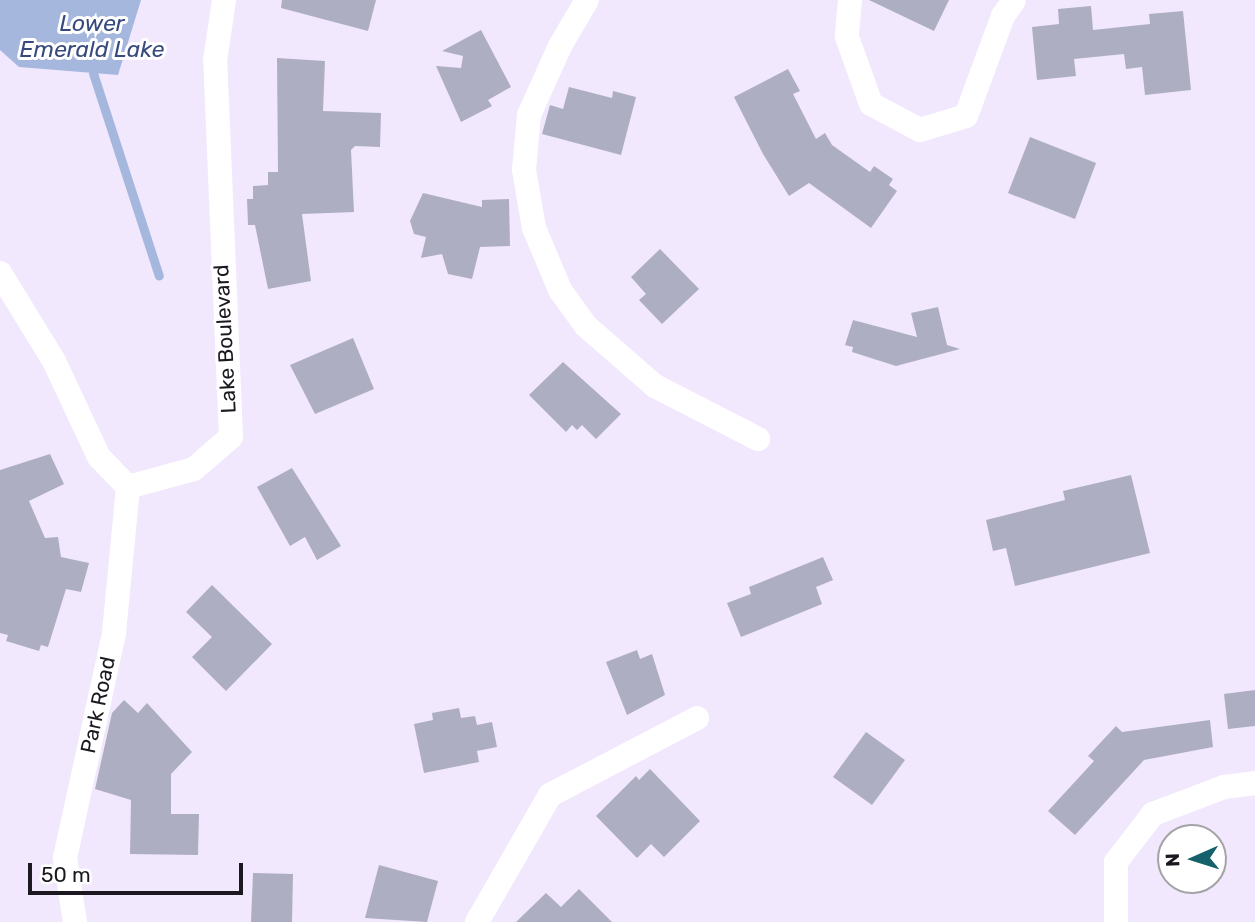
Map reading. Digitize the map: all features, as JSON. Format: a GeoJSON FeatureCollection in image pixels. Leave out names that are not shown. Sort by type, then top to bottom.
{"type":"FeatureCollection","features":[{"type":"Feature","properties":{"kind":"street","name":"Lake Boulevard"},"geometry":{"type":"LineString","coordinates":[[128,487],[194,469],[231,438],[215,61],[224,0]]}},
{"type":"Feature","properties":{"kind":"street"},"geometry":{"type":"LineString","coordinates":[[587,0],[559,46],[529,116],[524,170],[534,228],[560,290],[586,326],[655,386],[758,439]]}},
{"type":"Feature","properties":{"kind":"street"},"geometry":{"type":"LineString","coordinates":[[850,0],[846,37],[871,104],[919,130],[966,116],[1003,16],[1014,0]]}},
{"type":"Feature","properties":{"kind":"street"},"geometry":{"type":"LineString","coordinates":[[0,273],[54,361],[99,457],[128,487]]}},
{"type":"Feature","properties":{"kind":"street","name":"Park Road"},"geometry":{"type":"LineString","coordinates":[[75,922],[65,858],[114,633],[128,487]]}},
{"type":"Feature","properties":{"kind":"street"},"geometry":{"type":"LineString","coordinates":[[477,922],[550,795],[697,718]]}},
{"type":"Feature","properties":{"kind":"street"},"geometry":{"type":"LineString","coordinates":[[1116,922],[1116,862],[1153,814],[1224,787],[1255,783]]}},
{"type":"Feature","properties":{"kind":"water","name":"Lower Emerald Lake"},"geometry":{"type":"Polygon","coordinates":[[[0,0],[141,0],[118,75],[19,67],[0,50],[0,0]]]}},
{"type":"Feature","properties":{"kind":"building"},"geometry":{"type":"Polygon","coordinates":[[[282,0],[376,0],[368,31],[281,8],[282,0]]]}},
{"type":"Feature","properties":{"kind":"building"},"geometry":{"type":"Polygon","coordinates":[[[869,0],[949,0],[934,31],[869,0]]]}},
{"type":"Feature","properties":{"kind":"building"},"geometry":{"type":"Polygon","coordinates":[[[1091,6],[1093,30],[1150,24],[1149,14],[1183,11],[1191,90],[1145,95],[1142,67],[1126,69],[1124,54],[1074,59],[1076,76],[1037,80],[1032,27],[1059,24],[1058,9],[1091,6]]]}},
{"type":"Feature","properties":{"kind":"building"},"geometry":{"type":"Polygon","coordinates":[[[481,30],[511,87],[488,100],[492,106],[461,122],[436,66],[461,68],[463,56],[442,51],[481,30]]]}},
{"type":"Feature","properties":{"kind":"building"},"geometry":{"type":"Polygon","coordinates":[[[277,58],[325,61],[323,111],[381,113],[380,147],[355,146],[351,150],[354,212],[302,214],[311,281],[268,289],[255,225],[248,225],[247,199],[253,199],[253,186],[268,185],[268,172],[278,172],[277,58]]]}},
{"type":"Feature","properties":{"kind":"building"},"geometry":{"type":"Polygon","coordinates":[[[788,69],[800,91],[793,94],[816,139],[825,133],[832,145],[870,172],[874,166],[893,179],[889,185],[897,191],[871,228],[809,183],[789,196],[763,154],[734,97],[788,69]]]}},
{"type":"Feature","properties":{"kind":"building"},"geometry":{"type":"Polygon","coordinates":[[[569,87],[612,98],[613,91],[636,97],[621,155],[542,134],[550,105],[563,109],[569,87]]]}},
{"type":"Feature","properties":{"kind":"building"},"geometry":{"type":"Polygon","coordinates":[[[1030,137],[1096,163],[1075,219],[1008,193],[1030,137]]]}},
{"type":"Feature","properties":{"kind":"building"},"geometry":{"type":"Polygon","coordinates":[[[423,193],[482,207],[482,200],[509,199],[510,246],[480,247],[472,279],[448,274],[442,254],[421,258],[426,237],[414,234],[410,221],[423,193]]]}},
{"type":"Feature","properties":{"kind":"building"},"geometry":{"type":"Polygon","coordinates":[[[660,249],[699,289],[662,324],[639,300],[646,294],[631,277],[660,249]]]}},
{"type":"Feature","properties":{"kind":"building"},"geometry":{"type":"Polygon","coordinates":[[[938,307],[947,345],[960,349],[896,366],[852,352],[853,347],[845,345],[853,320],[917,337],[911,313],[938,307]]]}},
{"type":"Feature","properties":{"kind":"building"},"geometry":{"type":"Polygon","coordinates":[[[353,338],[374,389],[315,414],[290,365],[353,338]]]}},
{"type":"Feature","properties":{"kind":"building"},"geometry":{"type":"Polygon","coordinates":[[[563,362],[621,414],[596,439],[582,425],[577,430],[572,425],[566,432],[529,395],[563,362]]]}},
{"type":"Feature","properties":{"kind":"building"},"geometry":{"type":"Polygon","coordinates":[[[50,454],[64,484],[29,501],[45,538],[58,537],[61,557],[89,563],[81,592],[66,589],[48,647],[41,645],[39,651],[6,641],[8,635],[0,633],[0,470],[50,454]]]}},
{"type":"Feature","properties":{"kind":"building"},"geometry":{"type":"Polygon","coordinates":[[[292,468],[341,546],[317,560],[305,537],[290,546],[257,487],[292,468]]]}},
{"type":"Feature","properties":{"kind":"building"},"geometry":{"type":"Polygon","coordinates":[[[1131,475],[1150,553],[1015,586],[1006,548],[993,551],[986,520],[1065,500],[1063,491],[1131,475]]]}},
{"type":"Feature","properties":{"kind":"building"},"geometry":{"type":"Polygon","coordinates":[[[823,557],[833,580],[816,587],[822,604],[741,637],[727,603],[751,594],[749,587],[823,557]]]}},
{"type":"Feature","properties":{"kind":"building"},"geometry":{"type":"Polygon","coordinates":[[[212,585],[272,644],[226,691],[192,657],[212,637],[186,612],[212,585]]]}},
{"type":"Feature","properties":{"kind":"building"},"geometry":{"type":"Polygon","coordinates":[[[637,650],[640,659],[652,654],[665,695],[627,715],[606,662],[637,650]]]}},
{"type":"Feature","properties":{"kind":"building"},"geometry":{"type":"Polygon","coordinates":[[[1255,690],[1255,726],[1228,729],[1224,694],[1255,690]]]}},
{"type":"Feature","properties":{"kind":"building"},"geometry":{"type":"Polygon","coordinates":[[[124,700],[138,713],[147,703],[192,752],[171,774],[171,814],[199,814],[198,855],[130,854],[131,800],[95,789],[112,713],[124,700]]]}},
{"type":"Feature","properties":{"kind":"building"},"geometry":{"type":"Polygon","coordinates":[[[459,708],[461,718],[475,716],[477,725],[492,722],[497,747],[477,751],[479,762],[424,773],[414,724],[433,720],[432,713],[459,708]]]}},
{"type":"Feature","properties":{"kind":"building"},"geometry":{"type":"Polygon","coordinates":[[[1210,720],[1213,747],[1144,760],[1075,835],[1048,811],[1094,761],[1088,756],[1116,726],[1122,732],[1210,720]]]}},
{"type":"Feature","properties":{"kind":"building"},"geometry":{"type":"Polygon","coordinates":[[[866,732],[905,760],[872,805],[833,777],[866,732]]]}},
{"type":"Feature","properties":{"kind":"building"},"geometry":{"type":"Polygon","coordinates":[[[650,769],[700,821],[664,857],[651,844],[637,858],[596,816],[636,776],[639,780],[650,769]]]}},
{"type":"Feature","properties":{"kind":"building"},"geometry":{"type":"Polygon","coordinates":[[[379,865],[438,881],[427,922],[365,918],[379,865]]]}},
{"type":"Feature","properties":{"kind":"building"},"geometry":{"type":"Polygon","coordinates":[[[253,873],[293,874],[292,922],[251,922],[253,873]]]}},
{"type":"Feature","properties":{"kind":"building"},"geometry":{"type":"Polygon","coordinates":[[[579,889],[612,922],[516,922],[546,893],[561,907],[579,889]]]}},
{"type":"Feature","properties":{"kind":"waterway"},"geometry":{"type":"LineString","coordinates":[[93,73],[159,276]]}}]}
